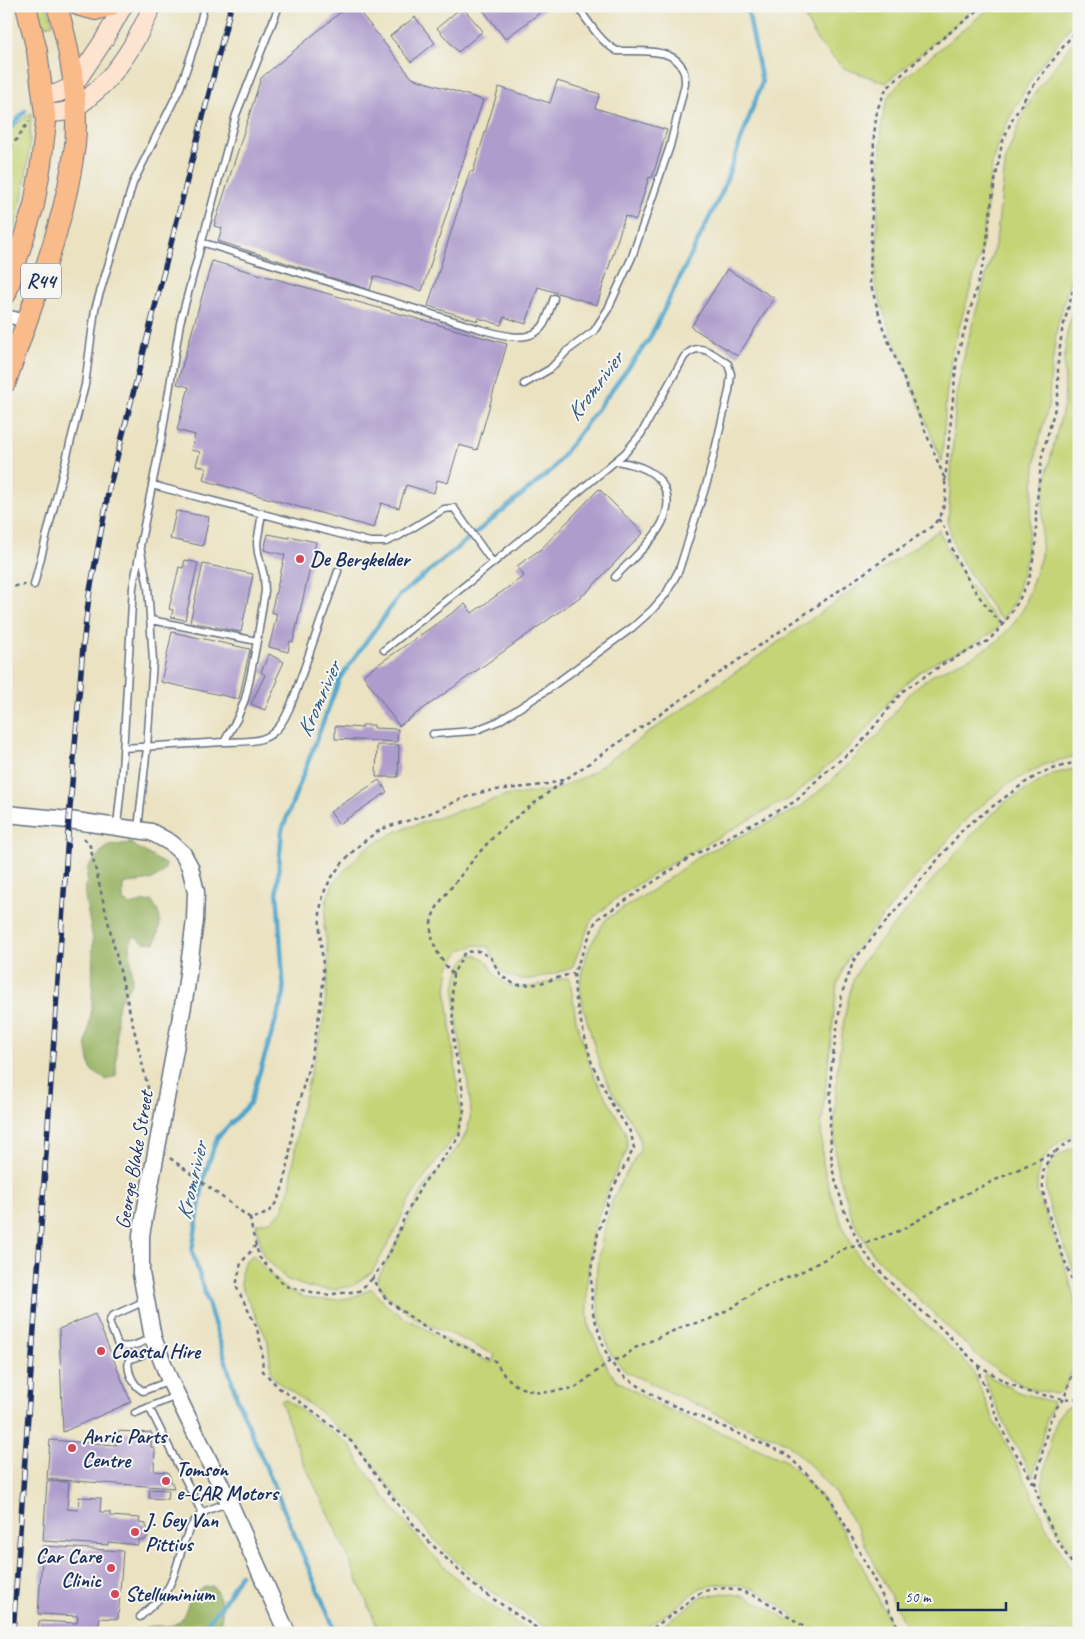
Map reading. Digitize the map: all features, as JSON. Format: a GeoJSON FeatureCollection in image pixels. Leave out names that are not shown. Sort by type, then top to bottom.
{"type":"FeatureCollection","features":[{"type":"Feature","properties":{"kind":"main road","name":"R44"},"geometry":{"type":"LineString","coordinates":[[7,288],[34,205],[46,122],[40,108],[37,51],[26,6]]}},
{"type":"Feature","properties":{"kind":"main road","name":"R44"},"geometry":{"type":"LineString","coordinates":[[6,382],[12,342],[26,321],[52,248],[67,195],[75,144],[73,86],[65,32],[57,6]]}},
{"type":"Feature","properties":{"kind":"main road"},"geometry":{"type":"LineString","coordinates":[[80,6],[96,10],[110,6]]}},
{"type":"Feature","properties":{"kind":"main road"},"geometry":{"type":"LineString","coordinates":[[40,108],[58,93],[73,86],[104,40],[123,6]]}},
{"type":"Feature","properties":{"kind":"main road"},"geometry":{"type":"LineString","coordinates":[[40,108],[60,113],[75,108],[98,90],[113,74],[144,28],[152,6]]}},
{"type":"Feature","properties":{"kind":"street"},"geometry":{"type":"LineString","coordinates":[[6,316],[26,321]]}},
{"type":"Feature","properties":{"kind":"street","name":"George Blake Street"},"geometry":{"type":"LineString","coordinates":[[6,814],[138,829],[158,835],[172,843],[183,854],[190,867],[196,892],[195,920],[186,989],[141,1235],[141,1273],[145,1301],[155,1343],[170,1381],[229,1502],[287,1633]]}},
{"type":"Feature","properties":{"kind":"lane"},"geometry":{"type":"LineString","coordinates":[[34,584],[85,385],[91,331],[100,291],[133,183],[180,88],[195,44],[204,6]]}},
{"type":"Feature","properties":{"kind":"lane"},"geometry":{"type":"LineString","coordinates":[[117,826],[124,748],[133,587],[180,323],[236,115],[279,6]]}},
{"type":"Feature","properties":{"kind":"lane"},"geometry":{"type":"LineString","coordinates":[[524,384],[550,369],[567,351],[594,330],[608,309],[635,248],[670,146],[685,84],[682,67],[672,56],[663,53],[617,51],[613,49],[606,44],[577,6]]}},
{"type":"Feature","properties":{"kind":"lane"},"geometry":{"type":"LineString","coordinates":[[201,242],[483,330],[510,336],[524,337],[539,330],[545,323],[554,298]]}},
{"type":"Feature","properties":{"kind":"lane"},"geometry":{"type":"LineString","coordinates":[[384,650],[617,460],[641,434],[684,357],[690,351],[700,348],[728,364],[731,374],[729,391],[708,479],[679,570],[666,594],[633,627],[544,692],[499,721],[474,731],[433,734]]}},
{"type":"Feature","properties":{"kind":"lane"},"geometry":{"type":"LineString","coordinates":[[615,577],[656,533],[668,509],[668,498],[665,488],[650,470],[617,460]]}},
{"type":"Feature","properties":{"kind":"lane"},"geometry":{"type":"LineString","coordinates":[[152,485],[370,542],[386,542],[444,509],[454,508],[493,563]]}},
{"type":"Feature","properties":{"kind":"lane"},"geometry":{"type":"LineString","coordinates":[[224,742],[237,719],[245,699],[257,641],[265,591],[257,543],[262,513]]}},
{"type":"Feature","properties":{"kind":"lane"},"geometry":{"type":"LineString","coordinates":[[138,829],[147,747],[153,661],[148,587],[140,546]]}},
{"type":"Feature","properties":{"kind":"lane"},"geometry":{"type":"LineString","coordinates":[[124,748],[256,740],[267,737],[275,732],[282,722],[294,696],[338,571]]}},
{"type":"Feature","properties":{"kind":"lane"},"geometry":{"type":"LineString","coordinates":[[151,620],[257,641]]}},
{"type":"Feature","properties":{"kind":"lane"},"geometry":{"type":"LineString","coordinates":[[145,1301],[112,1316],[109,1322],[118,1345],[122,1347],[155,1343]]}},
{"type":"Feature","properties":{"kind":"lane"},"geometry":{"type":"LineString","coordinates":[[155,1343],[128,1360],[127,1366],[136,1387],[143,1390],[170,1381]]}},
{"type":"Feature","properties":{"kind":"lane"},"geometry":{"type":"LineString","coordinates":[[135,1413],[177,1396]]}},
{"type":"Feature","properties":{"kind":"lane"},"geometry":{"type":"LineString","coordinates":[[148,1407],[202,1513]]}},
{"type":"Feature","properties":{"kind":"lane"},"geometry":{"type":"LineString","coordinates":[[140,1617],[171,1584],[183,1544],[202,1513],[229,1502]]}},
{"type":"Feature","properties":{"kind":"path"},"geometry":{"type":"LineString","coordinates":[[945,482],[883,328],[870,282],[874,136],[878,110],[886,89],[933,46],[983,6]]}},
{"type":"Feature","properties":{"kind":"path"},"geometry":{"type":"LineString","coordinates":[[453,974],[436,952],[431,922],[446,893],[478,853],[496,836],[569,777],[931,527],[938,519],[946,501],[945,482],[957,357],[985,257],[992,198],[1002,143],[1011,122],[1028,93],[1079,26]]}},
{"type":"Feature","properties":{"kind":"path"},"geometry":{"type":"LineString","coordinates":[[6,155],[24,126],[40,108]]}},
{"type":"Feature","properties":{"kind":"path"},"geometry":{"type":"LineString","coordinates":[[901,1633],[828,1494],[786,1454],[661,1400],[620,1374],[610,1362],[592,1310],[591,1270],[598,1233],[610,1194],[634,1148],[631,1133],[613,1106],[592,1064],[576,1002],[574,973],[596,920],[694,855],[796,801],[822,775],[860,744],[880,722],[903,691],[943,664],[988,640],[1003,625],[1029,580],[1036,544],[1036,509],[1042,456],[1058,397],[1058,362],[1062,331],[1079,268]]}},
{"type":"Feature","properties":{"kind":"path"},"geometry":{"type":"LineString","coordinates":[[938,519],[943,524],[947,538],[969,580],[993,615],[1003,625]]}},
{"type":"Feature","properties":{"kind":"path"},"geometry":{"type":"LineString","coordinates":[[6,587],[34,584]]}},
{"type":"Feature","properties":{"kind":"path"},"geometry":{"type":"LineString","coordinates":[[1079,761],[1043,772],[1023,784],[965,827],[854,960],[842,992],[831,1070],[830,1128],[832,1168],[845,1213],[860,1245],[873,1264],[978,1365],[1006,1382],[1028,1392],[1064,1399],[1079,1398]]}},
{"type":"Feature","properties":{"kind":"path"},"geometry":{"type":"LineString","coordinates":[[166,1156],[250,1218],[258,1217],[268,1212],[274,1206],[284,1181],[294,1123],[313,1050],[324,964],[320,914],[321,904],[329,880],[365,842],[384,829],[424,816],[478,794],[552,782],[569,777]]}},
{"type":"Feature","properties":{"kind":"path"},"geometry":{"type":"LineString","coordinates":[[82,835],[90,846],[151,1099]]}},
{"type":"Feature","properties":{"kind":"path"},"geometry":{"type":"LineString","coordinates":[[250,1218],[259,1257],[285,1286],[325,1295],[359,1291],[372,1279],[390,1253],[405,1216],[422,1185],[459,1137],[464,1110],[462,1086],[454,1046],[452,999],[453,974],[465,952],[479,950],[490,958],[501,976],[516,984],[537,984],[574,973]]}},
{"type":"Feature","properties":{"kind":"path"},"geometry":{"type":"LineString","coordinates":[[372,1279],[387,1300],[427,1329],[495,1361],[504,1375],[518,1387],[541,1393],[575,1388],[610,1362],[622,1358],[634,1348],[684,1326],[708,1320],[733,1307],[758,1289],[796,1275],[846,1248],[899,1231],[955,1198],[1055,1152],[1066,1143],[1079,1137]]}},
{"type":"Feature","properties":{"kind":"path"},"geometry":{"type":"LineString","coordinates":[[1055,1152],[1043,1172],[1042,1192],[1074,1287],[1079,1310]]}},
{"type":"Feature","properties":{"kind":"path"},"geometry":{"type":"LineString","coordinates":[[256,1245],[241,1263],[236,1286],[256,1326],[261,1344],[262,1371],[279,1388],[316,1413],[353,1443],[379,1480],[422,1534],[477,1588],[544,1633]]}},
{"type":"Feature","properties":{"kind":"path"},"geometry":{"type":"LineString","coordinates":[[1035,1486],[1049,1423],[1057,1406],[1064,1399],[1079,1354]]}},
{"type":"Feature","properties":{"kind":"path"},"geometry":{"type":"LineString","coordinates":[[978,1365],[980,1376],[1003,1431],[1035,1486],[1041,1506],[1057,1540],[1079,1575]]}},
{"type":"Feature","properties":{"kind":"path"},"geometry":{"type":"LineString","coordinates":[[647,1633],[693,1597],[714,1589],[730,1589],[749,1593],[778,1608],[813,1633]]}},
{"type":"Feature","properties":{"kind":"green space"},"geometry":{"type":"Polygon","coordinates":[[[35,6],[47,6],[53,24],[40,27],[35,6]]]}},
{"type":"Feature","properties":{"kind":"green space"},"geometry":{"type":"Polygon","coordinates":[[[799,6],[977,6],[886,83],[844,68],[818,42],[799,6]]]}},
{"type":"Feature","properties":{"kind":"green space"},"geometry":{"type":"Polygon","coordinates":[[[992,6],[1079,6],[1079,15],[1032,77],[997,144],[992,165],[981,252],[952,351],[946,397],[942,462],[889,327],[875,285],[882,119],[888,97],[903,79],[992,6]]]}},
{"type":"Feature","properties":{"kind":"green space"},"geometry":{"type":"Polygon","coordinates":[[[1079,34],[1079,249],[1057,327],[1049,404],[1037,448],[1026,559],[1014,603],[1003,619],[998,616],[985,598],[956,552],[948,523],[956,395],[966,347],[996,241],[1006,158],[1024,112],[1037,90],[1079,34]]]}},
{"type":"Feature","properties":{"kind":"green space"},"geometry":{"type":"Polygon","coordinates":[[[31,113],[29,148],[22,200],[6,251],[6,133],[31,113]]]}},
{"type":"Feature","properties":{"kind":"green space"},"geometry":{"type":"Polygon","coordinates":[[[1079,285],[1079,755],[1046,764],[1006,785],[968,817],[847,960],[837,985],[821,1129],[823,1164],[831,1195],[845,1232],[859,1257],[883,1284],[971,1367],[995,1423],[1030,1489],[1047,1528],[1079,1583],[1079,1633],[909,1633],[857,1528],[836,1495],[813,1468],[786,1442],[739,1424],[626,1372],[611,1355],[600,1322],[596,1287],[597,1267],[613,1199],[640,1150],[640,1140],[636,1130],[610,1088],[600,1066],[583,1006],[580,988],[581,978],[590,946],[606,919],[654,889],[699,856],[799,808],[829,783],[881,732],[904,699],[920,684],[933,675],[972,657],[996,642],[1011,627],[1024,608],[1041,556],[1043,499],[1048,468],[1064,404],[1064,362],[1067,333],[1079,285]]]}},
{"type":"Feature","properties":{"kind":"green space"},"geometry":{"type":"Polygon","coordinates":[[[939,530],[953,561],[999,625],[993,632],[965,649],[939,660],[919,672],[897,691],[864,733],[791,798],[660,870],[618,897],[591,920],[572,968],[536,978],[517,979],[501,970],[488,946],[476,945],[461,950],[449,967],[446,989],[461,1115],[458,1133],[408,1202],[392,1237],[372,1272],[352,1286],[331,1290],[307,1287],[286,1279],[263,1255],[256,1224],[270,1221],[282,1211],[290,1188],[299,1119],[324,1020],[329,960],[324,926],[327,899],[334,882],[365,849],[397,831],[504,796],[555,790],[588,775],[939,530]]]}},
{"type":"Feature","properties":{"kind":"green space"},"geometry":{"type":"Polygon","coordinates":[[[1079,768],[1079,1132],[1060,1142],[1047,1154],[1042,1162],[1037,1180],[1037,1192],[1067,1272],[1077,1314],[1076,1359],[1064,1390],[1061,1393],[1055,1394],[1028,1388],[981,1359],[874,1256],[853,1220],[837,1168],[834,1130],[837,1071],[845,1014],[853,980],[863,961],[973,833],[1004,803],[1053,774],[1079,768]]]}},
{"type":"Feature","properties":{"kind":"green space"},"geometry":{"type":"Polygon","coordinates":[[[130,843],[166,865],[159,876],[154,879],[123,884],[123,901],[130,905],[152,901],[158,912],[160,926],[155,943],[144,942],[134,936],[130,944],[132,983],[120,1000],[117,1013],[116,1076],[106,1080],[91,1070],[86,1044],[92,1008],[93,939],[85,897],[88,867],[109,846],[130,843]]]}},
{"type":"Feature","properties":{"kind":"green space"},"geometry":{"type":"Polygon","coordinates":[[[471,954],[487,961],[499,979],[515,987],[524,988],[559,979],[567,978],[570,980],[576,1020],[592,1072],[625,1131],[627,1151],[611,1181],[593,1230],[587,1283],[589,1327],[609,1371],[618,1381],[654,1403],[786,1461],[824,1500],[849,1541],[895,1633],[653,1633],[701,1597],[724,1593],[745,1596],[776,1612],[788,1621],[794,1615],[757,1590],[741,1585],[719,1584],[700,1588],[675,1608],[638,1633],[554,1633],[479,1583],[439,1545],[386,1483],[359,1446],[319,1411],[276,1381],[271,1373],[268,1341],[241,1286],[244,1262],[253,1255],[278,1281],[296,1294],[314,1299],[335,1300],[364,1293],[371,1288],[385,1304],[403,1317],[491,1363],[495,1355],[449,1333],[420,1322],[385,1294],[377,1280],[421,1192],[458,1147],[470,1119],[470,1102],[458,1032],[456,986],[460,967],[471,954]]]}},
{"type":"Feature","properties":{"kind":"green space"},"geometry":{"type":"Polygon","coordinates":[[[1079,1145],[1079,1292],[1048,1202],[1046,1178],[1048,1168],[1053,1160],[1079,1145]]]}},
{"type":"Feature","properties":{"kind":"green space"},"geometry":{"type":"Polygon","coordinates":[[[985,1374],[1018,1392],[1053,1402],[1046,1421],[1033,1477],[1005,1425],[983,1376],[985,1374]]]}},
{"type":"Feature","properties":{"kind":"green space"},"geometry":{"type":"Polygon","coordinates":[[[285,1399],[351,1446],[361,1465],[425,1547],[473,1594],[532,1633],[380,1633],[342,1543],[300,1455],[281,1401],[285,1399]]]}},
{"type":"Feature","properties":{"kind":"green space"},"geometry":{"type":"Polygon","coordinates":[[[1079,1404],[1079,1565],[1053,1522],[1045,1502],[1042,1484],[1050,1442],[1057,1418],[1065,1408],[1079,1404]]]}},
{"type":"Feature","properties":{"kind":"green space"},"geometry":{"type":"Polygon","coordinates":[[[213,1586],[217,1592],[222,1609],[221,1621],[216,1633],[137,1633],[146,1627],[167,1626],[177,1623],[182,1619],[196,1591],[213,1586]]]}},
{"type":"Feature","properties":{"kind":"building"},"geometry":{"type":"Polygon","coordinates":[[[348,6],[355,6],[412,78],[483,100],[422,291],[374,276],[370,290],[218,241],[222,228],[214,226],[261,78],[348,6]]]}},
{"type":"Feature","properties":{"kind":"building"},"geometry":{"type":"Polygon","coordinates":[[[480,6],[549,6],[505,39],[480,6]]]}},
{"type":"Feature","properties":{"kind":"building"},"geometry":{"type":"Polygon","coordinates":[[[462,7],[483,31],[458,52],[437,28],[462,7]]]}},
{"type":"Feature","properties":{"kind":"building"},"geometry":{"type":"Polygon","coordinates":[[[415,17],[435,43],[411,62],[390,36],[415,17]]]}},
{"type":"Feature","properties":{"kind":"building"},"geometry":{"type":"Polygon","coordinates":[[[557,81],[600,94],[595,108],[667,130],[652,178],[649,177],[636,220],[625,216],[597,305],[538,287],[526,324],[504,317],[501,325],[478,318],[478,321],[428,306],[470,171],[473,172],[499,87],[550,103],[557,81]]]}},
{"type":"Feature","properties":{"kind":"building"},"geometry":{"type":"Polygon","coordinates":[[[212,261],[507,344],[477,450],[459,445],[448,483],[437,480],[434,493],[406,485],[399,508],[381,503],[374,528],[203,480],[206,468],[196,465],[200,452],[191,450],[195,435],[177,430],[189,387],[177,384],[212,261]]]}},
{"type":"Feature","properties":{"kind":"building"},"geometry":{"type":"Polygon","coordinates":[[[727,269],[774,298],[738,356],[691,327],[727,269]]]}},
{"type":"Feature","properties":{"kind":"building"},"geometry":{"type":"Polygon","coordinates":[[[599,489],[643,533],[587,592],[399,726],[363,675],[465,604],[472,613],[524,576],[517,566],[541,549],[599,489]]]}},
{"type":"Feature","properties":{"kind":"building"},"geometry":{"type":"Polygon","coordinates":[[[176,511],[209,517],[203,546],[170,539],[176,511]]]}},
{"type":"Feature","properties":{"kind":"building"},"geometry":{"type":"Polygon","coordinates":[[[268,534],[316,542],[293,642],[290,641],[288,652],[269,647],[277,614],[271,612],[285,555],[264,550],[268,534]]]}},
{"type":"Feature","properties":{"kind":"building"},"geometry":{"type":"Polygon","coordinates":[[[185,560],[198,563],[185,620],[171,617],[173,610],[169,609],[179,567],[183,568],[185,560]]]}},
{"type":"Feature","properties":{"kind":"building"},"geometry":{"type":"Polygon","coordinates":[[[203,564],[253,574],[241,632],[190,622],[203,564]]]}},
{"type":"Feature","properties":{"kind":"building"},"geometry":{"type":"Polygon","coordinates":[[[172,632],[250,649],[239,699],[161,682],[172,632]]]}},
{"type":"Feature","properties":{"kind":"building"},"geometry":{"type":"Polygon","coordinates":[[[269,654],[284,662],[265,710],[251,704],[265,675],[261,672],[269,654]]]}},
{"type":"Feature","properties":{"kind":"building"},"geometry":{"type":"Polygon","coordinates":[[[362,725],[374,725],[374,728],[398,729],[397,742],[335,739],[335,726],[362,728],[362,725]]]}},
{"type":"Feature","properties":{"kind":"building"},"geometry":{"type":"Polygon","coordinates":[[[377,745],[399,745],[398,777],[376,777],[377,745]]]}},
{"type":"Feature","properties":{"kind":"building"},"geometry":{"type":"Polygon","coordinates":[[[379,780],[387,792],[339,824],[330,812],[379,780]]]}},
{"type":"Feature","properties":{"kind":"building"},"geometry":{"type":"Polygon","coordinates":[[[95,1314],[131,1402],[63,1432],[59,1329],[95,1314]]]}},
{"type":"Feature","properties":{"kind":"building"},"geometry":{"type":"Polygon","coordinates":[[[117,1431],[152,1433],[151,1447],[155,1448],[154,1471],[168,1472],[174,1488],[47,1479],[50,1440],[116,1445],[117,1431]]]}},
{"type":"Feature","properties":{"kind":"building"},"geometry":{"type":"Polygon","coordinates":[[[47,1481],[69,1482],[67,1509],[78,1510],[79,1497],[101,1498],[100,1512],[110,1512],[110,1516],[140,1518],[139,1523],[146,1524],[149,1535],[145,1540],[138,1540],[138,1545],[108,1542],[108,1545],[43,1541],[47,1481]]]}},
{"type":"Feature","properties":{"kind":"building"},"geometry":{"type":"Polygon","coordinates":[[[150,1489],[169,1490],[168,1499],[149,1498],[150,1489]]]}},
{"type":"Feature","properties":{"kind":"building"},"geometry":{"type":"Polygon","coordinates":[[[43,1546],[123,1551],[118,1619],[100,1618],[97,1633],[38,1633],[39,1621],[77,1623],[78,1616],[38,1614],[43,1546]]]}},
{"type":"Feature","properties":{"kind":"waterway","name":"Kromrivier"},"geometry":{"type":"LineString","coordinates":[[336,1633],[238,1401],[192,1251],[204,1177],[217,1138],[250,1103],[284,994],[277,889],[282,830],[340,678],[400,595],[552,470],[649,340],[722,192],[762,82],[747,6]]}},
{"type":"Feature","properties":{"kind":"waterway"},"geometry":{"type":"LineString","coordinates":[[6,133],[25,111]]}},
{"type":"Feature","properties":{"kind":"waterway","name":"Kromrivier"},"geometry":{"type":"LineString","coordinates":[[199,1633],[223,1604],[240,1575]]}},
{"type":"Feature","properties":{"kind":"railway"},"geometry":{"type":"LineString","coordinates":[[13,1633],[69,820],[83,646],[89,596],[109,489],[231,6]]}},
{"type":"Feature","properties":{"kind":"place","name":"De Bergkelder"},"geometry":{"type":"Point","coordinates":[300,559]}},
{"type":"Feature","properties":{"kind":"place","name":"Coastal Hire"},"geometry":{"type":"Point","coordinates":[101,1351]}},
{"type":"Feature","properties":{"kind":"place","name":"Anric Parts Centre"},"geometry":{"type":"Point","coordinates":[72,1448]}},
{"type":"Feature","properties":{"kind":"place","name":"Tomson e-CAR Motors"},"geometry":{"type":"Point","coordinates":[166,1481]}},
{"type":"Feature","properties":{"kind":"place","name":"J. Gey Van Pittius"},"geometry":{"type":"Point","coordinates":[135,1532]}},
{"type":"Feature","properties":{"kind":"place","name":"Car Care Clinic"},"geometry":{"type":"Point","coordinates":[111,1568]}},
{"type":"Feature","properties":{"kind":"place","name":"Stelluminium"},"geometry":{"type":"Point","coordinates":[115,1594]}}]}
